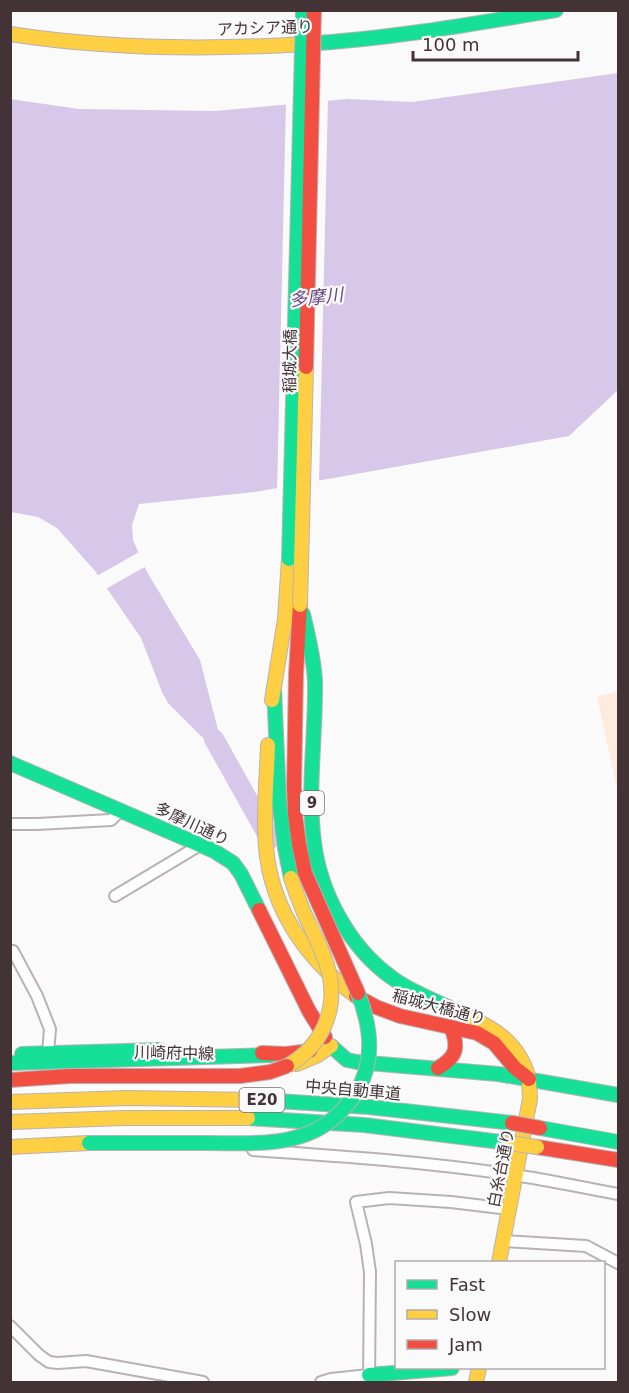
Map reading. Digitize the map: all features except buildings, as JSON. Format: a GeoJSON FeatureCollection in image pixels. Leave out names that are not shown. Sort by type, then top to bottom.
{"type":"FeatureCollection","features":[{"type":"Feature","properties":{"kind":"main road","name":"稲城大橋"},"geometry":{"type":"LineString","coordinates":[[294,603],[303,10]]}},
{"type":"Feature","properties":{"kind":"main road","name":"稲城大橋"},"geometry":{"type":"LineString","coordinates":[[294,603],[314,10]]}},
{"type":"Feature","properties":{"kind":"main road","name":"アカシア通り"},"geometry":{"type":"LineString","coordinates":[[10,34],[122,46],[292,45],[358,40],[529,12],[556,10]]}},
{"type":"Feature","properties":{"kind":"main road","name":"稲城大橋通り"},"geometry":{"type":"LineString","coordinates":[[294,603],[270,712],[266,812],[268,863],[274,888],[285,915],[304,947],[344,987],[376,1007],[406,1018],[477,1033],[488,1038],[498,1046],[514,1068],[529,1079]]}},
{"type":"Feature","properties":{"kind":"main road","name":"稲城大橋通り"},"geometry":{"type":"LineString","coordinates":[[294,603],[312,652],[315,680],[312,813],[314,842],[319,867],[337,915],[374,963],[392,978],[468,1016],[500,1034],[513,1045],[525,1064],[529,1079]]}},
{"type":"Feature","properties":{"kind":"main road"},"geometry":{"type":"LineString","coordinates":[[10,1147],[89,1143],[273,1142],[312,1133],[326,1125],[339,1115],[361,1085],[368,1068],[370,1052],[368,1020],[355,982],[305,873],[299,844],[294,788],[296,663],[294,603]]}},
{"type":"Feature","properties":{"kind":"main road"},"geometry":{"type":"LineString","coordinates":[[10,1080],[77,1076],[243,1076],[271,1071],[295,1061],[323,1029],[332,990],[327,964],[301,905],[291,878],[284,848],[276,753],[274,688]]}},
{"type":"Feature","properties":{"kind":"main road","name":"多摩川通り"},"geometry":{"type":"LineString","coordinates":[[10,763],[200,844],[229,859],[238,868],[309,1011],[331,1047]]}},
{"type":"Feature","properties":{"kind":"main road"},"geometry":{"type":"LineString","coordinates":[[438,1068],[446,1064],[453,1056],[456,1040],[451,1027]]}},
{"type":"Feature","properties":{"kind":"main road"},"geometry":{"type":"LineString","coordinates":[[331,1047],[347,1060],[357,1062],[438,1068],[529,1079],[618,1095]]}},
{"type":"Feature","properties":{"kind":"main road","name":"川崎府中線"},"geometry":{"type":"LineString","coordinates":[[10,1055],[221,1048],[271,1055],[293,1054],[331,1047]]}},
{"type":"Feature","properties":{"kind":"main road","name":"川崎府中線"},"geometry":{"type":"LineString","coordinates":[[10,1071],[72,1068],[243,1071],[295,1065],[331,1047]]}},
{"type":"Feature","properties":{"kind":"main road"},"geometry":{"type":"LineString","coordinates":[[10,1063],[271,1055]]}},
{"type":"Feature","properties":{"kind":"main road","name":"白糸台通り"},"geometry":{"type":"LineString","coordinates":[[499,1261],[530,1099],[529,1079]]}},
{"type":"Feature","properties":{"kind":"main road","name":"中央自動車道"},"geometry":{"type":"LineString","coordinates":[[10,1102],[119,1098],[217,1098],[322,1103],[512,1123],[618,1142]]}},
{"type":"Feature","properties":{"kind":"main road","name":"中央自動車道"},"geometry":{"type":"LineString","coordinates":[[10,1122],[131,1117],[217,1117],[305,1121],[509,1143],[618,1160]]}},
{"type":"Feature","properties":{"kind":"main road"},"geometry":{"type":"LineString","coordinates":[[369,1379],[393,1372],[437,1369]]}},
{"type":"Feature","properties":{"kind":"street"},"geometry":{"type":"LineString","coordinates":[[10,824],[111,820],[121,810]]}},
{"type":"Feature","properties":{"kind":"street"},"geometry":{"type":"LineString","coordinates":[[116,896],[200,844]]}},
{"type":"Feature","properties":{"kind":"street"},"geometry":{"type":"LineString","coordinates":[[10,951],[13,951],[37,996],[50,1029],[48,1053]]}},
{"type":"Feature","properties":{"kind":"street"},"geometry":{"type":"LineString","coordinates":[[10,1153],[84,1149],[222,1149],[359,1157],[516,1175],[618,1194]]}},
{"type":"Feature","properties":{"kind":"street"},"geometry":{"type":"LineString","coordinates":[[321,1383],[331,1379],[369,1379],[370,1272],[356,1202],[390,1197],[509,1209]]}},
{"type":"Feature","properties":{"kind":"street"},"geometry":{"type":"LineString","coordinates":[[503,1242],[586,1246],[618,1263]]}},
{"type":"Feature","properties":{"kind":"street"},"geometry":{"type":"LineString","coordinates":[[10,1326],[49,1362],[86,1361],[203,1383]]}},
{"type":"Feature","properties":{"kind":"shaded area"},"geometry":{"type":"Polygon","coordinates":[[[618,692],[618,794],[597,696],[618,692]]]}},
{"type":"Feature","properties":{"kind":"water","name":"多摩川"},"geometry":{"type":"Polygon","coordinates":[[[618,73],[618,390],[569,436],[255,492],[139,504],[132,525],[133,540],[147,572],[200,660],[226,761],[168,703],[141,638],[95,571],[57,528],[38,517],[11,512],[10,99],[79,109],[215,111],[347,99],[412,102],[618,73]]]}},
{"type":"Feature","properties":{"kind":"pier"},"geometry":{"type":"Polygon","coordinates":[[[328,98],[319,484],[277,491],[286,102],[328,98]]]}},
{"type":"Feature","properties":{"kind":"pier"},"geometry":{"type":"Polygon","coordinates":[[[141,551],[148,565],[104,590],[95,577],[141,551]]]}},
{"type":"Feature","properties":{"kind":"waterway"},"geometry":{"type":"LineString","coordinates":[[214,739],[270,839]]}},
{"type":"Feature","properties":{"kind":"traffic: fast"},"geometry":{"type":"LineString","coordinates":[[289,559],[303,10]]}},
{"type":"Feature","properties":{"kind":"traffic: fast"},"geometry":{"type":"LineString","coordinates":[[304,44],[399,35],[556,10]]}},
{"type":"Feature","properties":{"kind":"traffic: fast"},"geometry":{"type":"LineString","coordinates":[[303,614],[314,672],[312,822],[317,861],[330,899],[350,934],[376,965],[404,986],[448,1007]]}},
{"type":"Feature","properties":{"kind":"traffic: fast"},"geometry":{"type":"LineString","coordinates":[[274,688],[279,800],[291,878]]}},
{"type":"Feature","properties":{"kind":"traffic: fast"},"geometry":{"type":"LineString","coordinates":[[10,763],[214,851],[233,863],[259,910]]}},
{"type":"Feature","properties":{"kind":"traffic: fast"},"geometry":{"type":"LineString","coordinates":[[89,1143],[258,1143],[295,1138],[322,1127],[350,1101],[362,1082],[366,1070],[369,1057],[368,1031],[358,993]]}},
{"type":"Feature","properties":{"kind":"traffic: fast"},"geometry":{"type":"LineString","coordinates":[[331,1046],[347,1060],[357,1062],[498,1074],[618,1095]]}},
{"type":"Feature","properties":{"kind":"traffic: fast"},"geometry":{"type":"LineString","coordinates":[[22,1054],[160,1050]]}},
{"type":"Feature","properties":{"kind":"traffic: fast"},"geometry":{"type":"LineString","coordinates":[[10,1063],[271,1055]]}},
{"type":"Feature","properties":{"kind":"traffic: fast"},"geometry":{"type":"LineString","coordinates":[[262,1100],[369,1107],[512,1123]]}},
{"type":"Feature","properties":{"kind":"traffic: fast"},"geometry":{"type":"LineString","coordinates":[[248,1118],[364,1125],[509,1143]]}},
{"type":"Feature","properties":{"kind":"traffic: fast"},"geometry":{"type":"LineString","coordinates":[[540,1128],[618,1142]]}},
{"type":"Feature","properties":{"kind":"traffic: fast"},"geometry":{"type":"LineString","coordinates":[[369,1375],[440,1369]]}},
{"type":"Feature","properties":{"kind":"traffic: slow"},"geometry":{"type":"LineString","coordinates":[[10,34],[83,43],[157,47],[304,44]]}},
{"type":"Feature","properties":{"kind":"traffic: slow"},"geometry":{"type":"LineString","coordinates":[[300,605],[306,367]]}},
{"type":"Feature","properties":{"kind":"traffic: slow"},"geometry":{"type":"LineString","coordinates":[[272,700],[285,619],[289,559]]}},
{"type":"Feature","properties":{"kind":"traffic: slow"},"geometry":{"type":"LineString","coordinates":[[268,745],[265,834],[269,870],[275,891],[294,931],[307,949],[338,982],[356,996]]}},
{"type":"Feature","properties":{"kind":"traffic: slow"},"geometry":{"type":"LineString","coordinates":[[287,1066],[304,1054],[317,1039],[324,1027],[331,996],[328,968],[291,878]]}},
{"type":"Feature","properties":{"kind":"traffic: slow"},"geometry":{"type":"LineString","coordinates":[[448,1007],[498,1033],[516,1052],[524,1064],[529,1079]]}},
{"type":"Feature","properties":{"kind":"traffic: slow"},"geometry":{"type":"LineString","coordinates":[[297,1064],[316,1056],[331,1046]]}},
{"type":"Feature","properties":{"kind":"traffic: slow"},"geometry":{"type":"LineString","coordinates":[[499,1261],[530,1099],[529,1079]]}},
{"type":"Feature","properties":{"kind":"traffic: slow"},"geometry":{"type":"LineString","coordinates":[[10,1102],[127,1098],[262,1100]]}},
{"type":"Feature","properties":{"kind":"traffic: slow"},"geometry":{"type":"LineString","coordinates":[[10,1122],[124,1118],[248,1118]]}},
{"type":"Feature","properties":{"kind":"traffic: slow"},"geometry":{"type":"LineString","coordinates":[[10,1147],[89,1143]]}},
{"type":"Feature","properties":{"kind":"traffic: slow"},"geometry":{"type":"LineString","coordinates":[[509,1143],[537,1147]]}},
{"type":"Feature","properties":{"kind":"traffic: slow"},"geometry":{"type":"LineString","coordinates":[[476,1382],[479,1369]]}},
{"type":"Feature","properties":{"kind":"traffic: jam"},"geometry":{"type":"LineString","coordinates":[[306,367],[314,10]]}},
{"type":"Feature","properties":{"kind":"traffic: jam"},"geometry":{"type":"LineString","coordinates":[[300,605],[294,787],[295,814],[305,873]]}},
{"type":"Feature","properties":{"kind":"traffic: jam"},"geometry":{"type":"LineString","coordinates":[[305,873],[358,993]]}},
{"type":"Feature","properties":{"kind":"traffic: jam"},"geometry":{"type":"LineString","coordinates":[[259,910],[309,1011],[325,1037]]}},
{"type":"Feature","properties":{"kind":"traffic: jam"},"geometry":{"type":"LineString","coordinates":[[356,996],[400,1016],[477,1033],[494,1043],[515,1068],[529,1079]]}},
{"type":"Feature","properties":{"kind":"traffic: jam"},"geometry":{"type":"LineString","coordinates":[[438,1068],[449,1060],[455,1051],[455,1040],[451,1027]]}},
{"type":"Feature","properties":{"kind":"traffic: jam"},"geometry":{"type":"LineString","coordinates":[[262,1053],[286,1054],[310,1051]]}},
{"type":"Feature","properties":{"kind":"traffic: jam"},"geometry":{"type":"LineString","coordinates":[[10,1080],[70,1076],[240,1076],[270,1072],[287,1066]]}},
{"type":"Feature","properties":{"kind":"traffic: jam"},"geometry":{"type":"LineString","coordinates":[[512,1123],[540,1128]]}},
{"type":"Feature","properties":{"kind":"traffic: jam"},"geometry":{"type":"LineString","coordinates":[[537,1147],[618,1160]]}}]}
